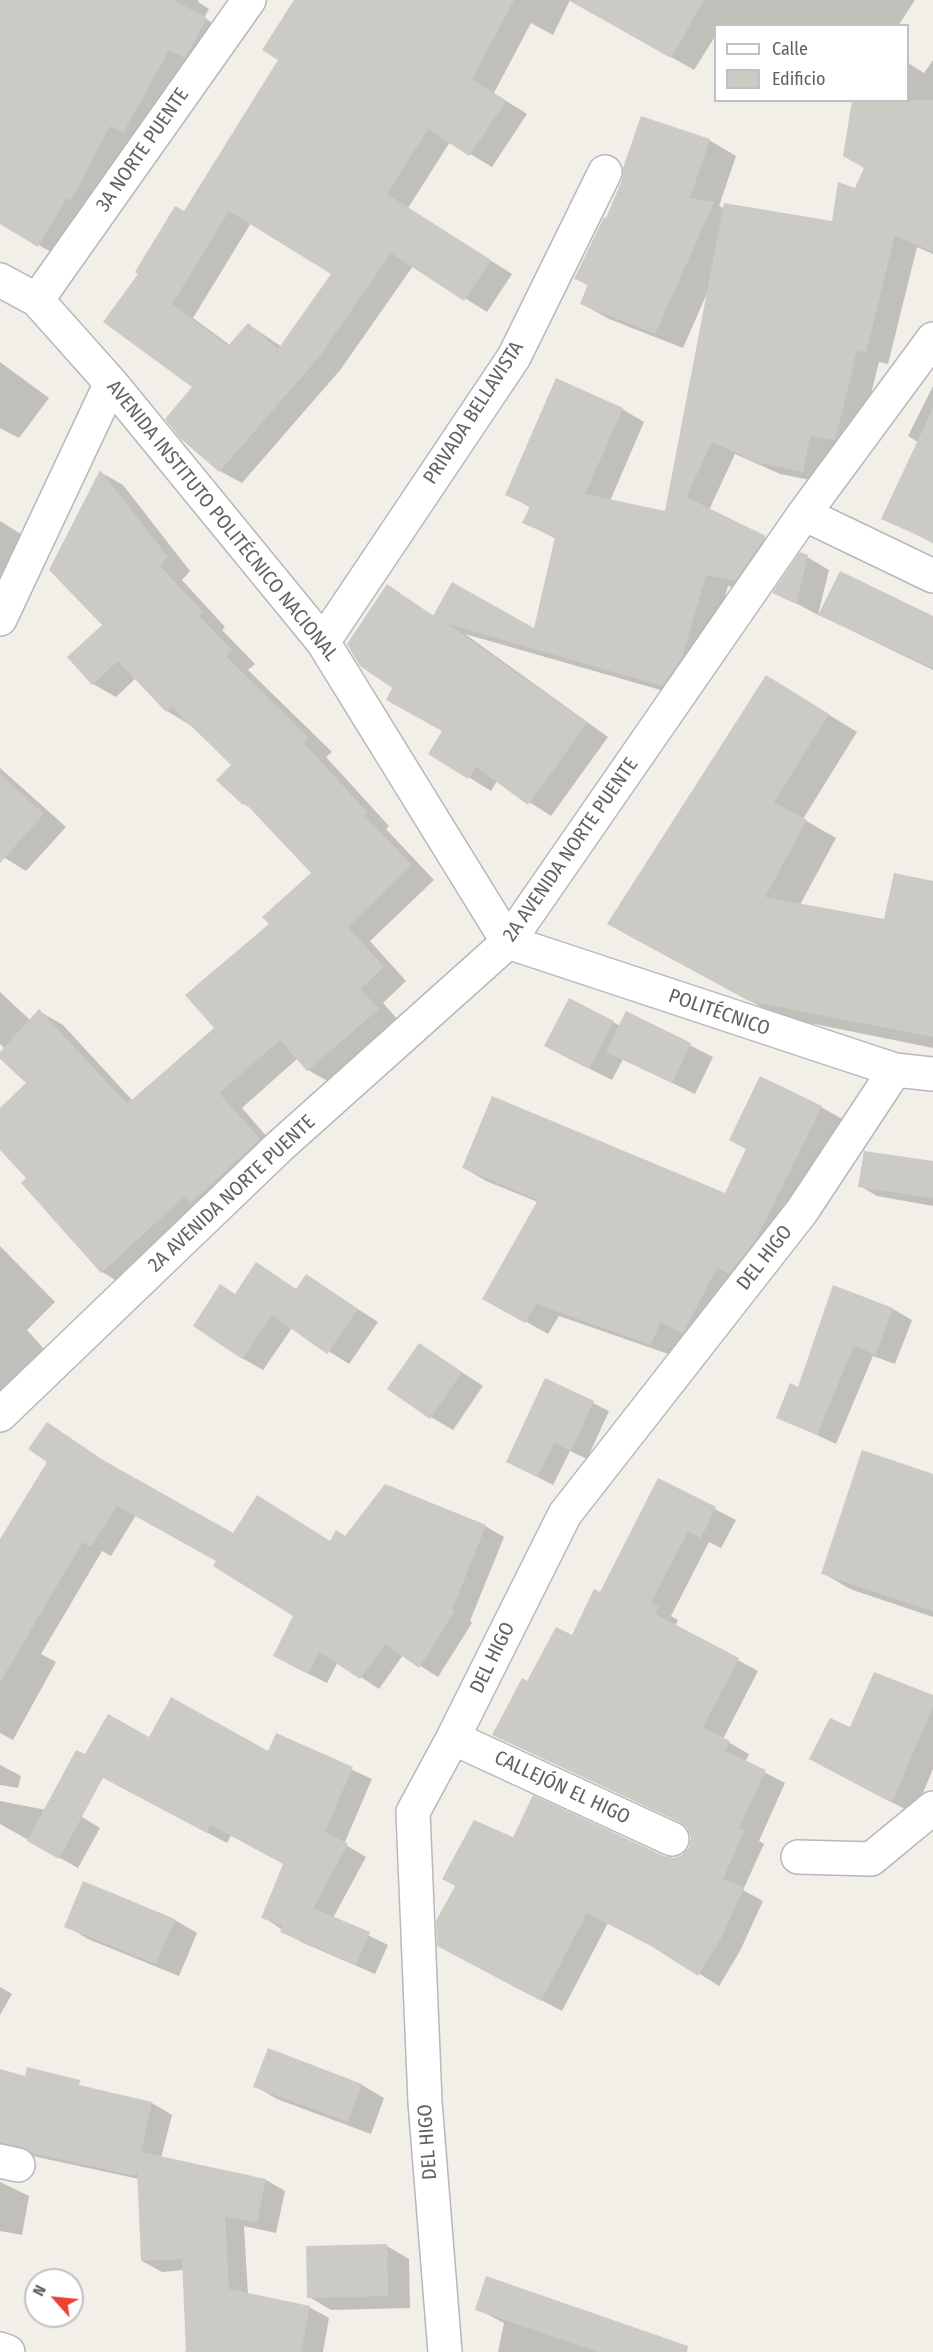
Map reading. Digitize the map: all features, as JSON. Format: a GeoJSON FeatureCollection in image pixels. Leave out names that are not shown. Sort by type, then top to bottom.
{"type":"FeatureCollection","features":[{"type":"Feature","properties":{"kind":"street","name":"3A NORTE PUENTE"},"geometry":{"type":"LineString","coordinates":[[37,300],[249,0]]}},
{"type":"Feature","properties":{"kind":"street","name":"PRIVADA BELLAVISTA"},"geometry":{"type":"LineString","coordinates":[[323,642],[514,357],[604,172]]}},
{"type":"Feature","properties":{"kind":"street","name":"AVENIDA INSTITUTO POLITÉCNICO NACIONAL"},"geometry":{"type":"LineString","coordinates":[[0,280],[37,300],[111,383],[323,642],[508,942]]}},
{"type":"Feature","properties":{"kind":"street","name":"2A AVENIDA NORTE PUENTE"},"geometry":{"type":"LineString","coordinates":[[0,1415],[279,1147],[508,942],[804,514],[933,339]]}},
{"type":"Feature","properties":{"kind":"street"},"geometry":{"type":"LineString","coordinates":[[0,619],[111,383]]}},
{"type":"Feature","properties":{"kind":"street"},"geometry":{"type":"LineString","coordinates":[[804,514],[933,576]]}},
{"type":"Feature","properties":{"kind":"street","name":"POLITÉCNICO"},"geometry":{"type":"LineString","coordinates":[[508,942],[895,1070],[933,1074]]}},
{"type":"Feature","properties":{"kind":"street","name":"DEL HIGO"},"geometry":{"type":"LineString","coordinates":[[445,2352],[424,2102],[413,1812],[453,1738],[565,1514],[802,1211],[895,1070]]}},
{"type":"Feature","properties":{"kind":"street","name":"CALLEJÓN EL HIGO"},"geometry":{"type":"LineString","coordinates":[[453,1738],[672,1839]]}},
{"type":"Feature","properties":{"kind":"street"},"geometry":{"type":"LineString","coordinates":[[798,1857],[871,1859],[933,1808]]}},
{"type":"Feature","properties":{"kind":"street"},"geometry":{"type":"LineString","coordinates":[[0,2349],[8,2352]]}},
{"type":"Feature","properties":{"kind":"building"},"geometry":{"type":"Polygon","coordinates":[[[0,0],[173,0],[207,18],[185,58],[169,50],[123,133],[110,126],[71,200],[67,198],[38,247],[0,224],[0,0]]]}},
{"type":"Feature","properties":{"kind":"building"},"geometry":{"type":"Polygon","coordinates":[[[294,0],[514,0],[472,79],[506,101],[469,156],[428,129],[387,194],[491,260],[464,301],[391,253],[319,357],[219,472],[180,438],[165,419],[192,387],[103,322],[138,274],[135,272],[175,206],[184,211],[278,60],[262,50],[294,0]],[[229,211],[172,304],[228,346],[248,323],[278,349],[331,274],[229,211]]]}},
{"type":"Feature","properties":{"kind":"building"},"geometry":{"type":"Polygon","coordinates":[[[568,0],[704,0],[671,58],[568,0]]]}},
{"type":"Feature","properties":{"kind":"building"},"geometry":{"type":"Polygon","coordinates":[[[933,100],[933,252],[895,235],[866,353],[857,350],[835,440],[810,436],[803,472],[756,462],[712,442],[686,497],[766,536],[735,581],[706,575],[682,658],[662,686],[448,624],[587,723],[528,805],[476,767],[468,779],[428,754],[442,731],[386,700],[392,688],[360,666],[347,644],[387,584],[433,616],[452,582],[534,628],[555,537],[522,523],[530,506],[505,495],[556,378],[623,408],[585,494],[665,511],[724,203],[832,221],[838,182],[855,188],[864,168],[843,156],[852,102],[933,100]]]}},
{"type":"Feature","properties":{"kind":"building"},"geometry":{"type":"Polygon","coordinates":[[[641,116],[710,139],[690,198],[714,202],[655,334],[580,304],[588,284],[574,279],[604,217],[606,218],[622,180],[623,168],[641,116]]]}},
{"type":"Feature","properties":{"kind":"building"},"geometry":{"type":"Polygon","coordinates":[[[933,408],[933,542],[881,519],[933,408]]]}},
{"type":"Feature","properties":{"kind":"building"},"geometry":{"type":"Polygon","coordinates":[[[100,470],[168,557],[160,566],[203,612],[199,616],[232,650],[226,656],[309,738],[304,743],[367,812],[364,815],[412,865],[348,927],[384,967],[360,989],[379,1009],[307,1071],[280,1040],[219,1093],[260,1139],[191,1203],[184,1197],[101,1273],[21,1183],[26,1178],[0,1150],[0,1108],[26,1083],[0,1059],[0,1052],[39,1009],[127,1104],[214,1028],[185,995],[269,924],[262,917],[311,873],[245,803],[243,805],[216,780],[231,765],[172,707],[166,712],[118,661],[92,685],[67,657],[102,625],[49,570],[100,470]]]}},
{"type":"Feature","properties":{"kind":"building"},"geometry":{"type":"Polygon","coordinates":[[[800,552],[808,555],[796,604],[772,593],[800,552]]]}},
{"type":"Feature","properties":{"kind":"building"},"geometry":{"type":"Polygon","coordinates":[[[840,571],[933,616],[933,668],[818,615],[840,571]]]}},
{"type":"Feature","properties":{"kind":"building"},"geometry":{"type":"Polygon","coordinates":[[[766,675],[829,714],[774,802],[807,820],[765,897],[884,919],[894,873],[933,881],[933,1037],[749,1001],[607,924],[766,675]]]}},
{"type":"Feature","properties":{"kind":"building"},"geometry":{"type":"Polygon","coordinates":[[[0,774],[44,814],[0,863],[0,774]]]}},
{"type":"Feature","properties":{"kind":"building"},"geometry":{"type":"Polygon","coordinates":[[[569,998],[614,1021],[589,1069],[544,1046],[569,998]]]}},
{"type":"Feature","properties":{"kind":"building"},"geometry":{"type":"Polygon","coordinates":[[[626,1011],[691,1043],[672,1083],[606,1052],[626,1011]]]}},
{"type":"Feature","properties":{"kind":"building"},"geometry":{"type":"Polygon","coordinates":[[[760,1076],[822,1106],[755,1241],[729,1274],[717,1268],[683,1333],[660,1322],[651,1345],[536,1304],[525,1323],[482,1299],[538,1200],[462,1168],[492,1096],[725,1193],[746,1149],[729,1140],[760,1076]]]}},
{"type":"Feature","properties":{"kind":"building"},"geometry":{"type":"Polygon","coordinates":[[[864,1151],[933,1161],[933,1198],[858,1187],[864,1151]]]}},
{"type":"Feature","properties":{"kind":"building"},"geometry":{"type":"Polygon","coordinates":[[[256,1262],[296,1289],[306,1274],[358,1309],[327,1354],[272,1315],[242,1359],[193,1326],[220,1284],[235,1294],[256,1262]]]}},
{"type":"Feature","properties":{"kind":"building"},"geometry":{"type":"Polygon","coordinates":[[[833,1285],[893,1308],[876,1355],[854,1346],[817,1435],[776,1418],[790,1383],[798,1387],[833,1285]]]}},
{"type":"Feature","properties":{"kind":"building"},"geometry":{"type":"Polygon","coordinates":[[[419,1343],[462,1372],[430,1419],[387,1389],[419,1343]]]}},
{"type":"Feature","properties":{"kind":"building"},"geometry":{"type":"Polygon","coordinates":[[[545,1378],[594,1401],[571,1451],[554,1443],[537,1477],[506,1462],[545,1378]]]}},
{"type":"Feature","properties":{"kind":"building"},"geometry":{"type":"Polygon","coordinates":[[[47,1422],[103,1460],[233,1533],[257,1495],[330,1541],[336,1530],[345,1536],[385,1484],[486,1525],[452,1610],[455,1611],[419,1668],[385,1644],[360,1679],[319,1652],[308,1674],[273,1656],[293,1616],[213,1566],[216,1561],[117,1506],[91,1547],[83,1542],[0,1682],[0,1539],[47,1462],[28,1449],[47,1422]]]}},
{"type":"Feature","properties":{"kind":"building"},"geometry":{"type":"Polygon","coordinates":[[[862,1450],[933,1474],[933,1611],[821,1574],[862,1450]]]}},
{"type":"Feature","properties":{"kind":"building"},"geometry":{"type":"Polygon","coordinates":[[[658,1478],[716,1507],[701,1538],[688,1531],[651,1603],[659,1607],[655,1614],[739,1658],[703,1727],[730,1741],[725,1751],[766,1770],[739,1828],[744,1831],[723,1879],[744,1888],[720,1940],[698,1976],[651,1946],[587,1913],[541,2001],[437,1946],[436,1921],[455,1886],[442,1879],[474,1820],[513,1837],[533,1795],[664,1856],[674,1858],[682,1855],[689,1847],[691,1837],[687,1828],[680,1822],[492,1735],[522,1678],[527,1681],[556,1627],[572,1635],[594,1589],[600,1592],[658,1478]]]}},
{"type":"Feature","properties":{"kind":"building"},"geometry":{"type":"Polygon","coordinates":[[[874,1672],[933,1695],[933,1706],[892,1803],[809,1759],[830,1718],[850,1727],[874,1672]]]}},
{"type":"Feature","properties":{"kind":"building"},"geometry":{"type":"Polygon","coordinates":[[[171,1697],[268,1751],[276,1733],[353,1767],[325,1832],[348,1844],[313,1908],[370,1932],[356,1965],[280,1932],[283,1926],[261,1918],[283,1864],[211,1825],[207,1833],[103,1778],[59,1859],[27,1841],[76,1750],[85,1754],[108,1714],[149,1737],[171,1697]]]}},
{"type":"Feature","properties":{"kind":"building"},"geometry":{"type":"Polygon","coordinates":[[[83,1881],[175,1919],[156,1964],[64,1927],[83,1881]]]}},
{"type":"Feature","properties":{"kind":"building"},"geometry":{"type":"Polygon","coordinates":[[[268,2048],[362,2084],[348,2122],[253,2087],[268,2048]]]}},
{"type":"Feature","properties":{"kind":"building"},"geometry":{"type":"Polygon","coordinates":[[[27,2067],[80,2080],[79,2085],[152,2102],[141,2152],[266,2179],[257,2223],[225,2216],[229,2289],[310,2306],[301,2352],[186,2352],[182,2259],[141,2261],[137,2170],[135,2176],[32,2153],[22,2147],[0,2143],[0,2069],[25,2076],[27,2067]]]}},
{"type":"Feature","properties":{"kind":"building"},"geometry":{"type":"Polygon","coordinates":[[[387,2244],[388,2296],[307,2298],[306,2246],[387,2244]]]}},
{"type":"Feature","properties":{"kind":"building"},"geometry":{"type":"Polygon","coordinates":[[[486,2276],[688,2346],[687,2352],[598,2352],[475,2310],[486,2276]]]}}]}
